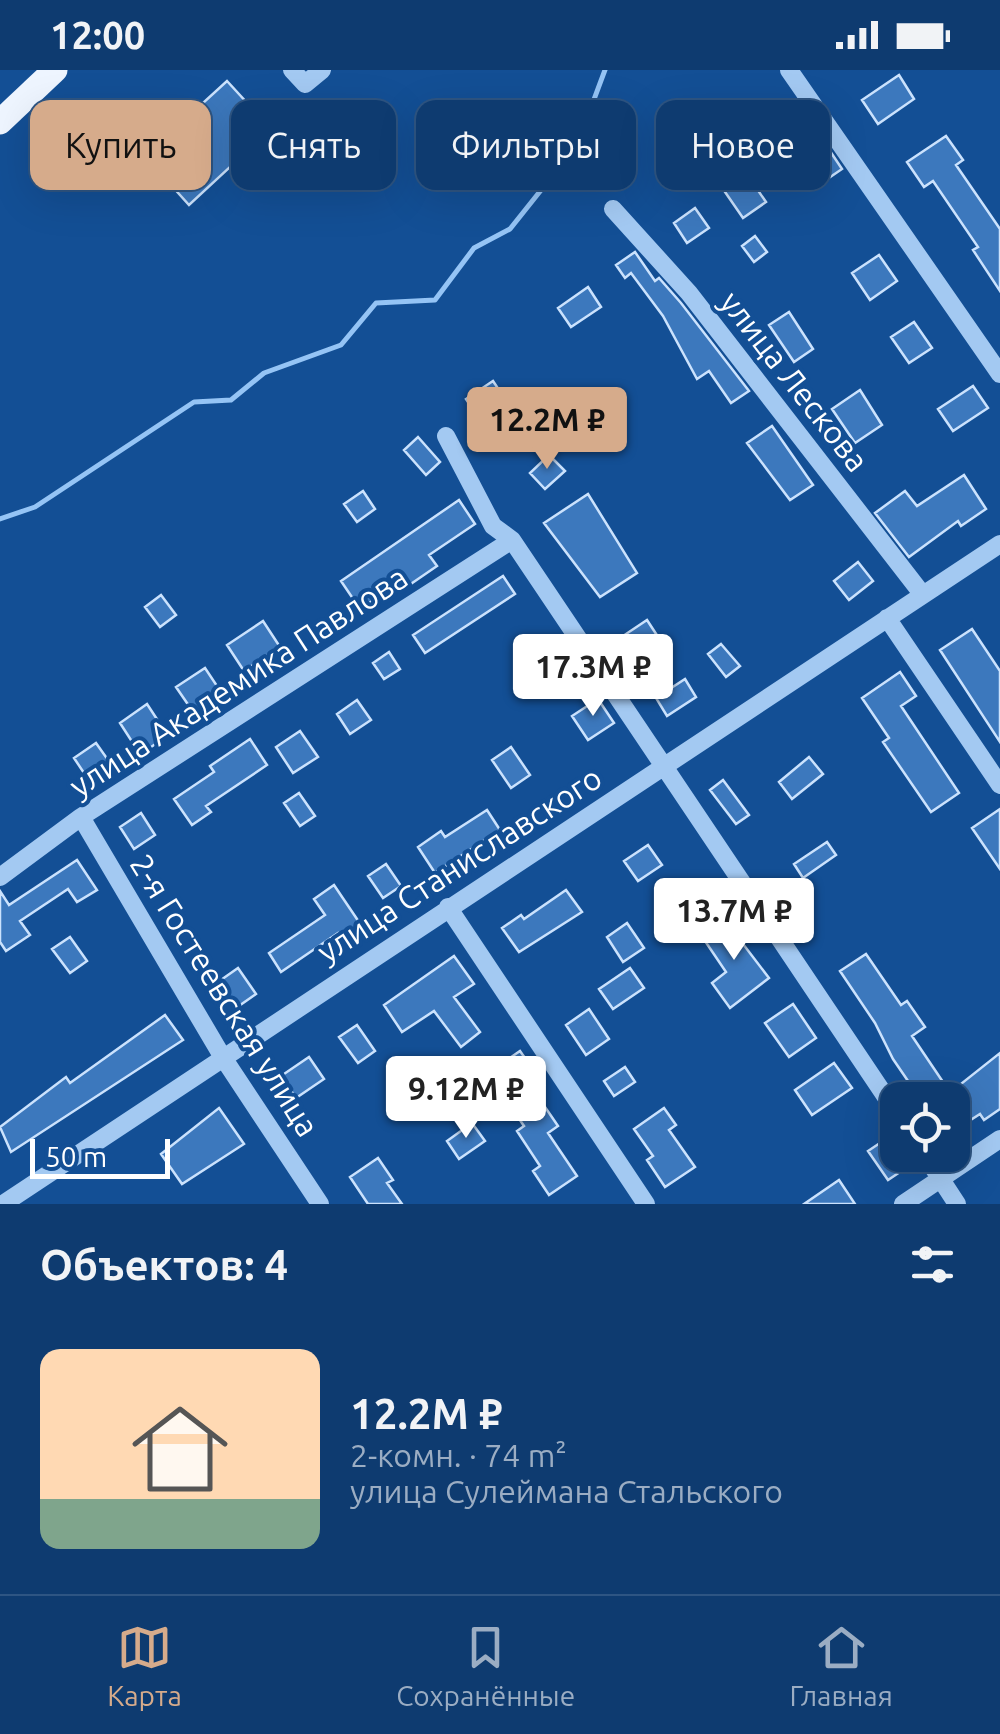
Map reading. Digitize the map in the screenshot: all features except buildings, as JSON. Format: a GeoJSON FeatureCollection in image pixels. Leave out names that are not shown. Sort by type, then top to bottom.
{"type":"FeatureCollection","features":[{"type":"Feature","properties":{"kind":"main road"},"geometry":{"type":"LineString","coordinates":[[0,122],[49,73]]}},
{"type":"Feature","properties":{"kind":"street"},"geometry":{"type":"LineString","coordinates":[[292,70],[305,84],[322,70]]}},
{"type":"Feature","properties":{"kind":"street"},"geometry":{"type":"LineString","coordinates":[[789,70],[1000,374]]}},
{"type":"Feature","properties":{"kind":"street","name":"улица Лескова"},"geometry":{"type":"LineString","coordinates":[[613,210],[689,293],[924,595]]}},
{"type":"Feature","properties":{"kind":"street"},"geometry":{"type":"LineString","coordinates":[[446,436],[492,526],[512,540],[880,1088]]}},
{"type":"Feature","properties":{"kind":"street","name":"улица Академика Павлова"},"geometry":{"type":"LineString","coordinates":[[0,877],[80,817],[512,540]]}},
{"type":"Feature","properties":{"kind":"street","name":"улица Станиславского"},"geometry":{"type":"LineString","coordinates":[[8,1203],[222,1056],[1000,544]]}},
{"type":"Feature","properties":{"kind":"street"},"geometry":{"type":"LineString","coordinates":[[887,618],[1000,785]]}},
{"type":"Feature","properties":{"kind":"street","name":"2-я Гостеевская улица"},"geometry":{"type":"LineString","coordinates":[[80,817],[222,1056],[320,1204]]}},
{"type":"Feature","properties":{"kind":"street"},"geometry":{"type":"LineString","coordinates":[[448,907],[646,1204]]}},
{"type":"Feature","properties":{"kind":"street"},"geometry":{"type":"LineString","coordinates":[[903,1204],[1000,1139]]}},
{"type":"Feature","properties":{"kind":"street"},"geometry":{"type":"LineString","coordinates":[[936,1172],[956,1204]]}},
{"type":"Feature","properties":{"kind":"waterway"},"geometry":{"type":"LineString","coordinates":[[0,519],[35,507],[194,402],[231,400],[264,373],[341,345],[376,303],[435,300],[474,248],[510,229],[577,145],[605,70]]}}]}
